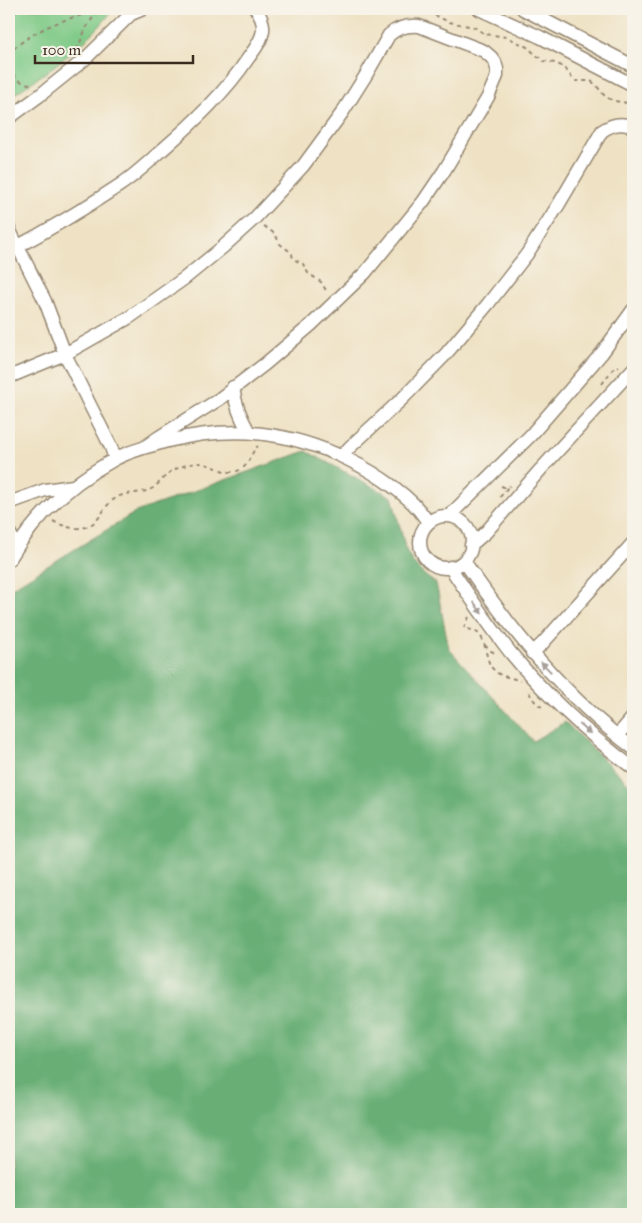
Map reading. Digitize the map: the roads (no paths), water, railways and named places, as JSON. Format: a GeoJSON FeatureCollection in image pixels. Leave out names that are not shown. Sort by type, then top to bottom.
{"type":"FeatureCollection","features":[{"type":"Feature","properties":{"kind":"street"},"geometry":{"type":"LineString","coordinates":[[9,118],[91,54],[131,14],[143,9]]}},
{"type":"Feature","properties":{"kind":"street"},"geometry":{"type":"LineString","coordinates":[[13,248],[59,224],[122,184],[176,138],[232,81],[255,48],[263,30],[263,22],[256,9]]}},
{"type":"Feature","properties":{"kind":"street"},"geometry":{"type":"LineString","coordinates":[[479,9],[540,37],[633,84]]}},
{"type":"Feature","properties":{"kind":"street"},"geometry":{"type":"LineString","coordinates":[[522,9],[633,66]]}},
{"type":"Feature","properties":{"kind":"street"},"geometry":{"type":"LineString","coordinates":[[9,377],[65,354],[130,317],[186,278],[223,247],[255,218],[303,166],[366,75],[389,35],[395,30],[409,25],[419,26],[484,51],[491,57],[495,62],[497,76],[477,116],[444,171],[406,224],[365,274],[311,325],[265,364],[218,400],[145,447]]}},
{"type":"Feature","properties":{"kind":"street"},"geometry":{"type":"LineString","coordinates":[[342,456],[445,355],[488,304],[532,246],[602,131],[607,127],[622,124],[633,127]]}},
{"type":"Feature","properties":{"kind":"street"},"geometry":{"type":"LineString","coordinates":[[9,229],[13,248],[45,301],[65,354],[112,446],[116,459]]}},
{"type":"Feature","properties":{"kind":"street"},"geometry":{"type":"LineString","coordinates":[[449,516],[536,430],[602,353],[633,310]]}},
{"type":"Feature","properties":{"kind":"street"},"geometry":{"type":"LineString","coordinates":[[471,545],[486,532],[633,370]]}},
{"type":"Feature","properties":{"kind":"street"},"geometry":{"type":"LineString","coordinates":[[233,387],[237,409],[249,432]]}},
{"type":"Feature","properties":{"kind":"street"},"geometry":{"type":"LineString","coordinates":[[9,560],[42,515],[73,486],[116,459],[145,447],[181,438],[223,432],[249,432],[306,442],[342,456],[364,466],[385,481],[412,503],[428,523]]}},
{"type":"Feature","properties":{"kind":"street"},"geometry":{"type":"LineString","coordinates":[[9,503],[50,489],[73,486]]}},
{"type":"Feature","properties":{"kind":"street"},"geometry":{"type":"LineString","coordinates":[[442,516],[449,516],[465,525],[471,536],[471,545],[469,554],[464,561],[450,568],[442,568],[427,560],[422,553],[420,537],[428,523],[442,516]]}},
{"type":"Feature","properties":{"kind":"street"},"geometry":{"type":"LineString","coordinates":[[9,532],[17,547]]}},
{"type":"Feature","properties":{"kind":"street"},"geometry":{"type":"LineString","coordinates":[[532,653],[633,543]]}},
{"type":"Feature","properties":{"kind":"street"},"geometry":{"type":"LineString","coordinates":[[464,561],[481,587],[532,653],[583,705],[633,748]]}},
{"type":"Feature","properties":{"kind":"street"},"geometry":{"type":"LineString","coordinates":[[450,568],[510,652],[538,684],[584,729],[633,768]]}},
{"type":"Feature","properties":{"kind":"street"},"geometry":{"type":"LineString","coordinates":[[617,736],[633,717]]}}]}
